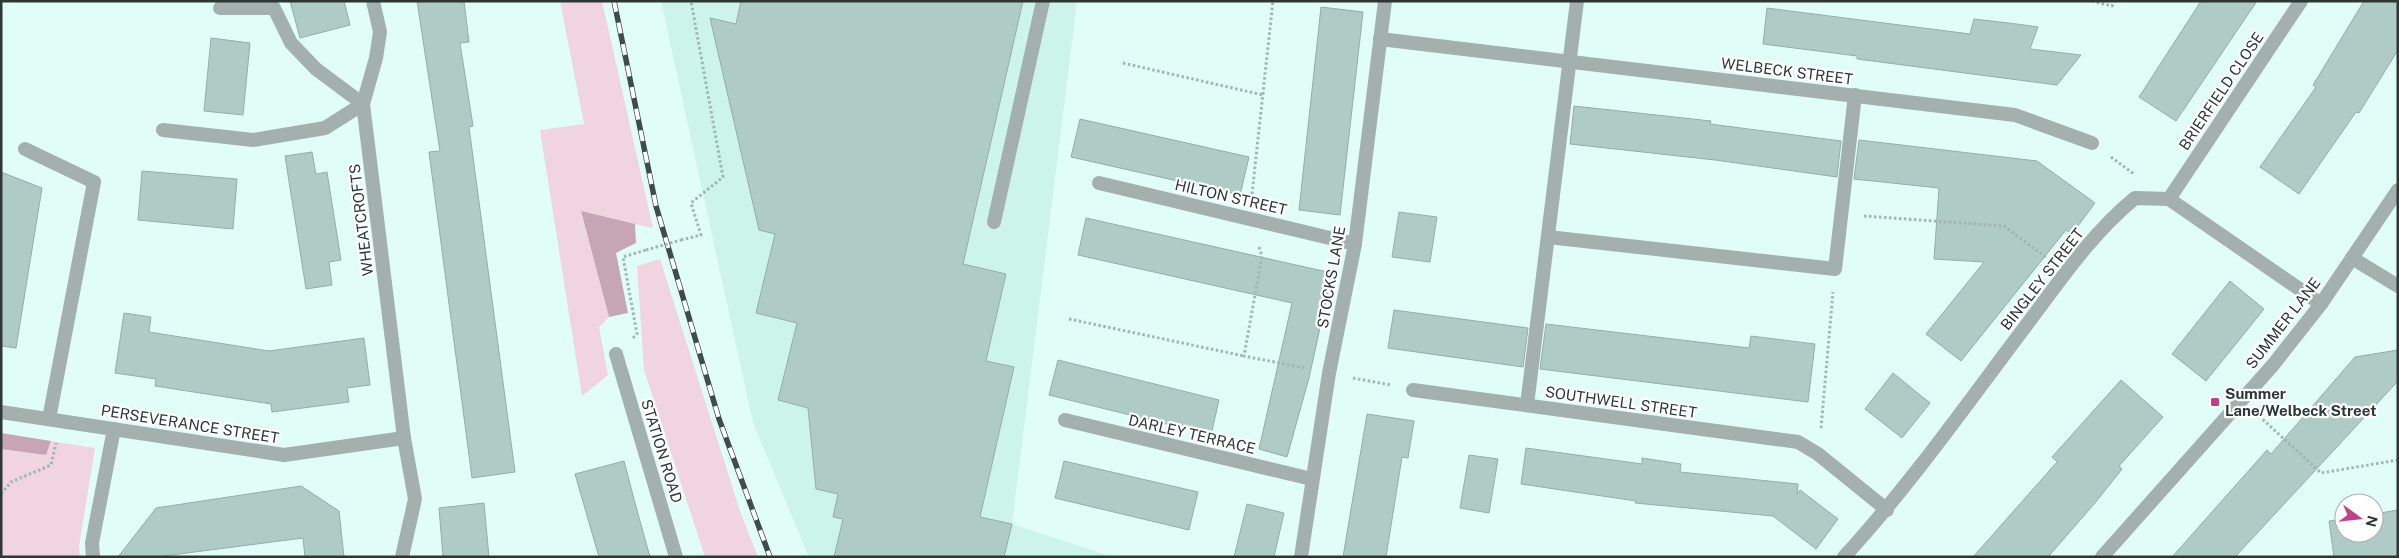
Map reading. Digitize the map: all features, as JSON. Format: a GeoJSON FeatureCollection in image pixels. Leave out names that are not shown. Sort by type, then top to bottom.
{"type":"FeatureCollection","features":[{"type":"Feature","properties":{"kind":"street","name":"WHEATCROFTS"},"geometry":{"type":"LineString","coordinates":[[373,1],[380,32],[376,58],[363,104],[404,438],[415,499],[402,557]]}},
{"type":"Feature","properties":{"kind":"street"},"geometry":{"type":"LineString","coordinates":[[994,222],[1043,1]]}},
{"type":"Feature","properties":{"kind":"street","name":"STOCKS LANE"},"geometry":{"type":"LineString","coordinates":[[1301,557],[1329,373],[1355,244],[1386,1]]}},
{"type":"Feature","properties":{"kind":"street"},"geometry":{"type":"LineString","coordinates":[[1527,405],[1577,1]]}},
{"type":"Feature","properties":{"kind":"street","name":"BRIERFIELD CLOSE"},"geometry":{"type":"LineString","coordinates":[[2169,199],[2301,1]]}},
{"type":"Feature","properties":{"kind":"street"},"geometry":{"type":"LineString","coordinates":[[163,130],[253,140],[325,128],[363,104],[316,69],[291,43],[274,8],[220,8]]}},
{"type":"Feature","properties":{"kind":"street","name":"WELBECK STREET"},"geometry":{"type":"LineString","coordinates":[[1380,39],[2015,114],[2092,143]]}},
{"type":"Feature","properties":{"kind":"street"},"geometry":{"type":"LineString","coordinates":[[1548,237],[1835,269],[1855,96]]}},
{"type":"Feature","properties":{"kind":"street"},"geometry":{"type":"LineString","coordinates":[[25,149],[94,182],[55,420]]}},
{"type":"Feature","properties":{"kind":"street","name":"HILTON STREET"},"geometry":{"type":"LineString","coordinates":[[1099,183],[1355,244]]}},
{"type":"Feature","properties":{"kind":"street","name":"SUMMER LANE"},"geometry":{"type":"LineString","coordinates":[[2102,557],[2273,364],[2321,304],[2398,190]]}},
{"type":"Feature","properties":{"kind":"street","name":"BINGLEY STREET"},"geometry":{"type":"LineString","coordinates":[[1844,557],[1887,510],[2066,272],[2111,217],[2135,198],[2169,199]]}},
{"type":"Feature","properties":{"kind":"street"},"geometry":{"type":"LineString","coordinates":[[2169,199],[2321,304]]}},
{"type":"Feature","properties":{"kind":"street"},"geometry":{"type":"LineString","coordinates":[[2352,258],[2398,286]]}},
{"type":"Feature","properties":{"kind":"street","name":"STATION ROAD"},"geometry":{"type":"LineString","coordinates":[[616,354],[676,557]]}},
{"type":"Feature","properties":{"kind":"street","name":"SOUTHWELL STREET"},"geometry":{"type":"LineString","coordinates":[[1413,390],[1798,442],[1818,454],[1887,510]]}},
{"type":"Feature","properties":{"kind":"street","name":"PERSEVERANCE STREET"},"geometry":{"type":"LineString","coordinates":[[1,412],[284,455],[404,438]]}},
{"type":"Feature","properties":{"kind":"street","name":"DARLEY TERRACE"},"geometry":{"type":"LineString","coordinates":[[1065,420],[1312,479]]}},
{"type":"Feature","properties":{"kind":"street"},"geometry":{"type":"LineString","coordinates":[[93,557],[92,543],[114,428]]}},
{"type":"Feature","properties":{"kind":"path"},"geometry":{"type":"LineString","coordinates":[[616,354],[636,334],[622,257],[701,235],[691,203],[723,177],[691,1]]}},
{"type":"Feature","properties":{"kind":"path"},"geometry":{"type":"LineString","coordinates":[[1244,356],[1262,256],[1250,218],[1273,1]]}},
{"type":"Feature","properties":{"kind":"path"},"geometry":{"type":"LineString","coordinates":[[2092,1],[2112,6],[2115,1]]}},
{"type":"Feature","properties":{"kind":"path"},"geometry":{"type":"LineString","coordinates":[[1123,63],[1263,95]]}},
{"type":"Feature","properties":{"kind":"path"},"geometry":{"type":"LineString","coordinates":[[2092,143],[2169,199]]}},
{"type":"Feature","properties":{"kind":"path"},"geometry":{"type":"LineString","coordinates":[[1841,214],[2004,226],[2066,272]]}},
{"type":"Feature","properties":{"kind":"path"},"geometry":{"type":"LineString","coordinates":[[1818,454],[1835,269]]}},
{"type":"Feature","properties":{"kind":"path"},"geometry":{"type":"LineString","coordinates":[[1069,319],[1413,390]]}},
{"type":"Feature","properties":{"kind":"path"},"geometry":{"type":"LineString","coordinates":[[2242,400],[2321,473],[2398,460]]}},
{"type":"Feature","properties":{"kind":"path"},"geometry":{"type":"LineString","coordinates":[[1,494],[11,482],[51,465],[55,420]]}},
{"type":"Feature","properties":{"kind":"shaded area"},"geometry":{"type":"Polygon","coordinates":[[[560,1],[602,1],[653,228],[581,212],[609,317],[599,327],[608,375],[582,396],[540,130],[584,124],[560,1]]]}},
{"type":"Feature","properties":{"kind":"shaded area"},"geometry":{"type":"Polygon","coordinates":[[[661,1],[1077,1],[1012,524],[1112,557],[809,557],[753,423],[661,1]]]}},
{"type":"Feature","properties":{"kind":"shaded area"},"geometry":{"type":"Polygon","coordinates":[[[581,211],[635,224],[636,243],[616,253],[628,313],[609,317],[581,211]]]}},
{"type":"Feature","properties":{"kind":"shaded area"},"geometry":{"type":"Polygon","coordinates":[[[660,259],[740,511],[758,557],[705,557],[644,370],[637,266],[660,259]]]}},
{"type":"Feature","properties":{"kind":"shaded area"},"geometry":{"type":"Polygon","coordinates":[[[1,433],[51,441],[46,455],[1,449],[1,433]]]}},
{"type":"Feature","properties":{"kind":"shaded area"},"geometry":{"type":"Polygon","coordinates":[[[51,441],[95,448],[79,546],[80,557],[1,557],[1,449],[46,455],[51,441]]]}},
{"type":"Feature","properties":{"kind":"building"},"geometry":{"type":"Polygon","coordinates":[[[290,1],[344,1],[350,25],[300,38],[290,1]]]}},
{"type":"Feature","properties":{"kind":"building"},"geometry":{"type":"Polygon","coordinates":[[[417,1],[464,1],[469,42],[460,43],[473,126],[469,127],[515,472],[472,478],[429,152],[440,151],[417,1]]]}},
{"type":"Feature","properties":{"kind":"building"},"geometry":{"type":"Polygon","coordinates":[[[741,1],[1023,1],[963,264],[1006,274],[986,361],[1014,367],[980,517],[1012,524],[1004,557],[834,557],[843,519],[833,517],[838,494],[816,489],[808,408],[778,400],[797,323],[756,313],[775,234],[759,230],[710,18],[736,24],[741,1]]]}},
{"type":"Feature","properties":{"kind":"building"},"geometry":{"type":"Polygon","coordinates":[[[2201,1],[2257,1],[2176,121],[2139,97],[2201,1]]]}},
{"type":"Feature","properties":{"kind":"building"},"geometry":{"type":"Polygon","coordinates":[[[2364,1],[2398,1],[2398,50],[2359,113],[2356,112],[2299,194],[2260,167],[2316,87],[2313,85],[2364,1]]]}},
{"type":"Feature","properties":{"kind":"building"},"geometry":{"type":"Polygon","coordinates":[[[1321,7],[1363,12],[1340,215],[1299,210],[1321,7]]]}},
{"type":"Feature","properties":{"kind":"building"},"geometry":{"type":"Polygon","coordinates":[[[1767,8],[1970,34],[1974,19],[2038,27],[2030,49],[2081,55],[2057,85],[1857,59],[1857,56],[1763,44],[1767,8]]]}},
{"type":"Feature","properties":{"kind":"building"},"geometry":{"type":"Polygon","coordinates":[[[211,38],[250,43],[243,115],[204,111],[211,38]]]}},
{"type":"Feature","properties":{"kind":"building"},"geometry":{"type":"Polygon","coordinates":[[[1574,106],[1711,121],[1710,124],[1841,141],[1837,177],[1715,160],[1570,144],[1574,106]]]}},
{"type":"Feature","properties":{"kind":"building"},"geometry":{"type":"Polygon","coordinates":[[[1080,119],[1249,157],[1240,195],[1071,157],[1080,119]]]}},
{"type":"Feature","properties":{"kind":"building"},"geometry":{"type":"Polygon","coordinates":[[[1859,140],[2037,161],[2095,203],[2072,234],[2066,230],[1961,361],[1926,334],[1984,262],[1934,259],[1939,188],[1854,179],[1859,140]]]}},
{"type":"Feature","properties":{"kind":"building"},"geometry":{"type":"Polygon","coordinates":[[[312,152],[316,174],[327,172],[341,260],[329,262],[332,285],[306,289],[285,156],[312,152]]]}},
{"type":"Feature","properties":{"kind":"building"},"geometry":{"type":"Polygon","coordinates":[[[142,171],[237,179],[233,229],[138,220],[142,171]]]}},
{"type":"Feature","properties":{"kind":"building"},"geometry":{"type":"Polygon","coordinates":[[[1,172],[42,188],[16,348],[1,346],[1,172]]]}},
{"type":"Feature","properties":{"kind":"building"},"geometry":{"type":"Polygon","coordinates":[[[1399,212],[1437,217],[1430,262],[1392,257],[1399,212]]]}},
{"type":"Feature","properties":{"kind":"building"},"geometry":{"type":"Polygon","coordinates":[[[1086,218],[1332,273],[1309,378],[1287,457],[1259,449],[1292,303],[1078,255],[1086,218]]]}},
{"type":"Feature","properties":{"kind":"building"},"geometry":{"type":"Polygon","coordinates":[[[2230,281],[2264,309],[2206,381],[2172,354],[2230,281]]]}},
{"type":"Feature","properties":{"kind":"building"},"geometry":{"type":"Polygon","coordinates":[[[1394,310],[1528,328],[1523,367],[1388,348],[1394,310]]]}},
{"type":"Feature","properties":{"kind":"building"},"geometry":{"type":"Polygon","coordinates":[[[124,313],[151,317],[149,332],[269,351],[364,338],[370,385],[347,388],[349,402],[272,412],[271,404],[155,386],[156,379],[115,373],[124,313]]]}},
{"type":"Feature","properties":{"kind":"building"},"geometry":{"type":"Polygon","coordinates":[[[1546,324],[1749,348],[1751,336],[1815,344],[1808,402],[1540,369],[1546,324]]]}},
{"type":"Feature","properties":{"kind":"building"},"geometry":{"type":"Polygon","coordinates":[[[2398,350],[2398,381],[2235,557],[2172,557],[2267,450],[2271,454],[2355,357],[2398,350]]]}},
{"type":"Feature","properties":{"kind":"building"},"geometry":{"type":"Polygon","coordinates":[[[1058,360],[1219,400],[1211,435],[1049,395],[1058,360]]]}},
{"type":"Feature","properties":{"kind":"building"},"geometry":{"type":"Polygon","coordinates":[[[1893,373],[1930,403],[1902,438],[1865,409],[1893,373]]]}},
{"type":"Feature","properties":{"kind":"building"},"geometry":{"type":"Polygon","coordinates":[[[2121,380],[2163,417],[2119,466],[2122,469],[2095,503],[2048,557],[1973,557],[2057,462],[2052,457],[2121,380]]]}},
{"type":"Feature","properties":{"kind":"building"},"geometry":{"type":"Polygon","coordinates":[[[1367,414],[1414,421],[1408,458],[1402,457],[1386,557],[1343,557],[1367,414]]]}},
{"type":"Feature","properties":{"kind":"building"},"geometry":{"type":"Polygon","coordinates":[[[1526,448],[1642,464],[1642,458],[1681,464],[1680,472],[1798,484],[1797,494],[1800,490],[1838,519],[1816,549],[1773,516],[1635,503],[1636,501],[1521,484],[1526,448]]]}},
{"type":"Feature","properties":{"kind":"building"},"geometry":{"type":"Polygon","coordinates":[[[1469,455],[1498,459],[1489,513],[1460,508],[1469,455]]]}},
{"type":"Feature","properties":{"kind":"building"},"geometry":{"type":"Polygon","coordinates":[[[624,461],[650,557],[599,557],[575,474],[624,461]]]}},
{"type":"Feature","properties":{"kind":"building"},"geometry":{"type":"Polygon","coordinates":[[[1064,461],[1198,492],[1189,530],[1055,498],[1064,461]]]}},
{"type":"Feature","properties":{"kind":"building"},"geometry":{"type":"Polygon","coordinates":[[[301,486],[339,511],[344,557],[305,557],[303,538],[156,557],[118,557],[156,508],[301,486]]]}},
{"type":"Feature","properties":{"kind":"building"},"geometry":{"type":"Polygon","coordinates":[[[484,503],[489,557],[443,557],[439,508],[484,503]]]}},
{"type":"Feature","properties":{"kind":"building"},"geometry":{"type":"Polygon","coordinates":[[[1247,504],[1284,513],[1274,557],[1234,557],[1247,504]]]}},
{"type":"Feature","properties":{"kind":"building"},"geometry":{"type":"Polygon","coordinates":[[[2398,510],[2398,557],[2334,557],[2329,521],[2334,520],[2334,543],[2384,543],[2384,512],[2398,510]]]}},
{"type":"Feature","properties":{"kind":"railway"},"geometry":{"type":"LineString","coordinates":[[614,1],[656,206],[719,419],[770,557]]}},
{"type":"Feature","properties":{"kind":"place","name":"Summer Lane/Welbeck Street"},"geometry":{"type":"Point","coordinates":[2215,402]}}]}
